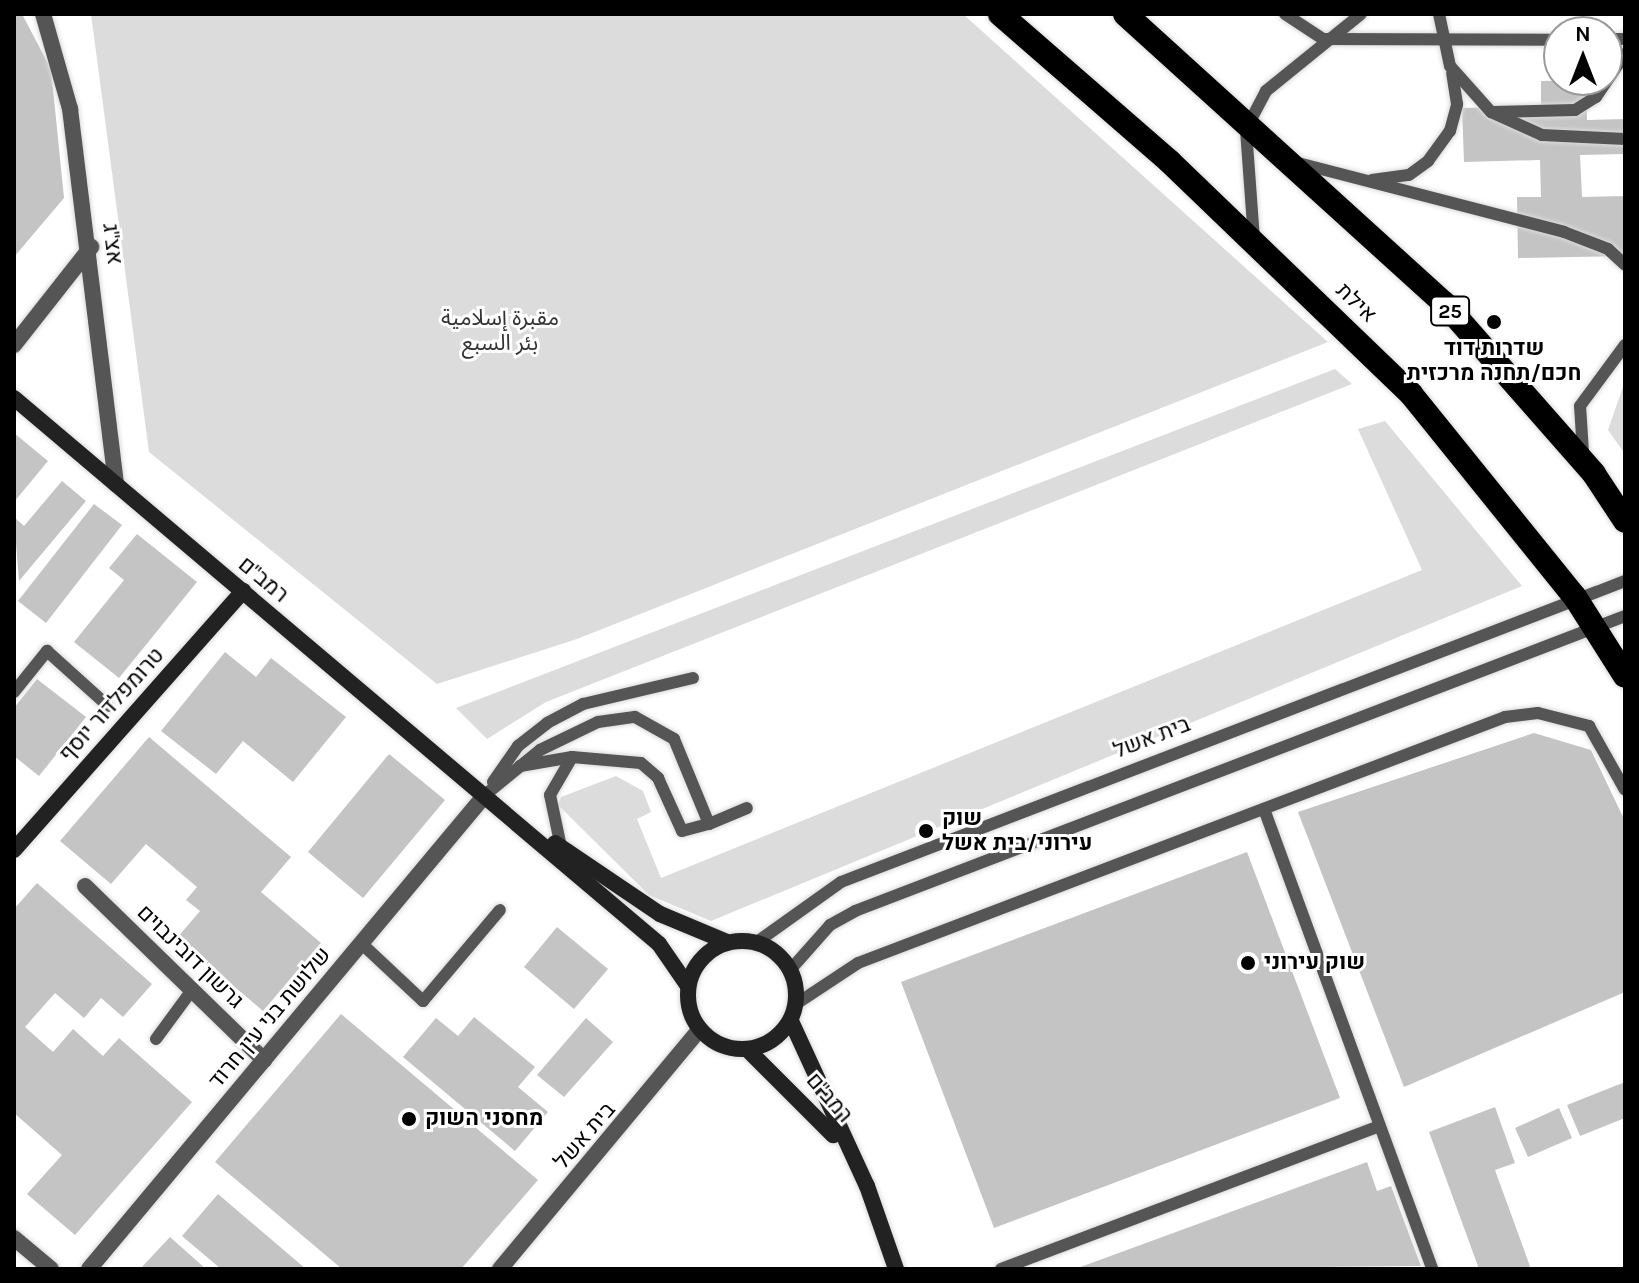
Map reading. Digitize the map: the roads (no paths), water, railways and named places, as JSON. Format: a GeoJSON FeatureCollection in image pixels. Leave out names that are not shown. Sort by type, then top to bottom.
{"type":"FeatureCollection","features":[{"type":"Feature","properties":{"kind":"highway","name":"אילת"},"geometry":{"type":"LineString","coordinates":[[1000,14],[1255,242],[1411,394],[1575,597],[1625,676]]}},
{"type":"Feature","properties":{"kind":"highway","name":"25"},"geometry":{"type":"LineString","coordinates":[[1125,14],[1246,129],[1290,161],[1444,303],[1587,466],[1625,521]]}},
{"type":"Feature","properties":{"kind":"street","name":"אצ\"ג"},"geometry":{"type":"LineString","coordinates":[[43,14],[70,109],[91,247],[116,484]]}},
{"type":"Feature","properties":{"kind":"street"},"geometry":{"type":"LineString","coordinates":[[14,345],[91,247]]}},
{"type":"Feature","properties":{"kind":"street","name":"רמב\"ם"},"geometry":{"type":"LineString","coordinates":[[14,398],[659,944],[688,986]]}},
{"type":"Feature","properties":{"kind":"street","name":"טרומפלדור יוסף"},"geometry":{"type":"LineString","coordinates":[[14,850],[243,591]]}},
{"type":"Feature","properties":{"kind":"street","name":"רמב\"ם"},"geometry":{"type":"LineString","coordinates":[[485,795],[660,914],[727,942]]}},
{"type":"Feature","properties":{"kind":"street","name":"שלושת בני עין חרוד"},"geometry":{"type":"LineString","coordinates":[[89,1269],[485,795]]}},
{"type":"Feature","properties":{"kind":"street","name":"גרשון דובינבוים"},"geometry":{"type":"LineString","coordinates":[[85,886],[264,1060]]}},
{"type":"Feature","properties":{"kind":"street"},"geometry":{"type":"LineString","coordinates":[[727,942],[757,942],[791,969],[796,1004],[791,1021],[780,1035],[747,1049],[729,1048],[700,1029],[688,986],[701,958],[727,942]]}},
{"type":"Feature","properties":{"kind":"street","name":"רמב\"ם"},"geometry":{"type":"LineString","coordinates":[[791,1021],[867,1186],[896,1269]]}},
{"type":"Feature","properties":{"kind":"street","name":"בית אשל"},"geometry":{"type":"LineString","coordinates":[[500,1269],[700,1029]]}},
{"type":"Feature","properties":{"kind":"street","name":"רמב\"ם"},"geometry":{"type":"LineString","coordinates":[[747,1049],[830,1129],[867,1186]]}},
{"type":"Feature","properties":{"kind":"street"},"geometry":{"type":"LineString","coordinates":[[14,1238],[51,1269]]}},
{"type":"Feature","properties":{"kind":"lane"},"geometry":{"type":"LineString","coordinates":[[1285,14],[1323,39],[1543,40]]}},
{"type":"Feature","properties":{"kind":"lane"},"geometry":{"type":"LineString","coordinates":[[1255,242],[1246,204],[1246,129],[1266,91],[1323,39],[1361,14]]}},
{"type":"Feature","properties":{"kind":"lane"},"geometry":{"type":"LineString","coordinates":[[1353,179],[1409,175],[1428,161],[1450,131],[1457,104],[1450,66],[1441,42],[1439,14]]}},
{"type":"Feature","properties":{"kind":"lane"},"geometry":{"type":"LineString","coordinates":[[1491,112],[1575,110],[1596,97],[1625,54]]}},
{"type":"Feature","properties":{"kind":"lane"},"geometry":{"type":"LineString","coordinates":[[1450,66],[1491,112],[1542,135],[1625,139]]}},
{"type":"Feature","properties":{"kind":"lane"},"geometry":{"type":"LineString","coordinates":[[1290,161],[1564,232],[1608,249],[1625,265]]}},
{"type":"Feature","properties":{"kind":"lane"},"geometry":{"type":"LineString","coordinates":[[1587,466],[1577,435],[1580,406],[1625,345]]}},
{"type":"Feature","properties":{"kind":"lane","name":"בית אשל"},"geometry":{"type":"LineString","coordinates":[[757,942],[841,882],[1575,597],[1625,581]]}},
{"type":"Feature","properties":{"kind":"lane"},"geometry":{"type":"LineString","coordinates":[[791,969],[830,925],[855,911],[1625,616]]}},
{"type":"Feature","properties":{"kind":"lane"},"geometry":{"type":"LineString","coordinates":[[14,692],[47,651],[108,706]]}},
{"type":"Feature","properties":{"kind":"lane"},"geometry":{"type":"LineString","coordinates":[[485,795],[518,746],[547,723],[583,704],[693,678]]}},
{"type":"Feature","properties":{"kind":"lane"},"geometry":{"type":"LineString","coordinates":[[796,1004],[858,963],[1505,717],[1538,713],[1589,726],[1625,790]]}},
{"type":"Feature","properties":{"kind":"lane"},"geometry":{"type":"LineString","coordinates":[[485,795],[517,766],[598,722],[635,717],[674,739],[709,824]]}},
{"type":"Feature","properties":{"kind":"lane"},"geometry":{"type":"LineString","coordinates":[[517,766],[572,757],[641,763],[658,778],[682,831],[709,824],[747,808]]}},
{"type":"Feature","properties":{"kind":"lane"},"geometry":{"type":"LineString","coordinates":[[561,847],[550,795],[572,757]]}},
{"type":"Feature","properties":{"kind":"lane"},"geometry":{"type":"LineString","coordinates":[[1264,809],[1432,1269]]}},
{"type":"Feature","properties":{"kind":"lane"},"geometry":{"type":"LineString","coordinates":[[361,943],[423,1001],[500,910]]}},
{"type":"Feature","properties":{"kind":"lane"},"geometry":{"type":"LineString","coordinates":[[156,1039],[192,990]]}},
{"type":"Feature","properties":{"kind":"lane"},"geometry":{"type":"LineString","coordinates":[[1001,1269],[1379,1126]]}},
{"type":"Feature","properties":{"kind":"place","name":"שדרות דוד חכם/תחנה מרכזית"},"geometry":{"type":"Point","coordinates":[1494,322]}},
{"type":"Feature","properties":{"kind":"place","name":"שוק עירוני/בית אשל"},"geometry":{"type":"Point","coordinates":[926,831]}},
{"type":"Feature","properties":{"kind":"place","name":"שוק עירוני"},"geometry":{"type":"Point","coordinates":[1248,963]}},
{"type":"Feature","properties":{"kind":"place","name":"מחסני השוק"},"geometry":{"type":"Point","coordinates":[409,1119]}},
{"type":"Feature","properties":{"kind":"park label","name":"مقبرة إسلامية بئر السبع"},"geometry":{"type":"Point","coordinates":[500,330]}}]}
